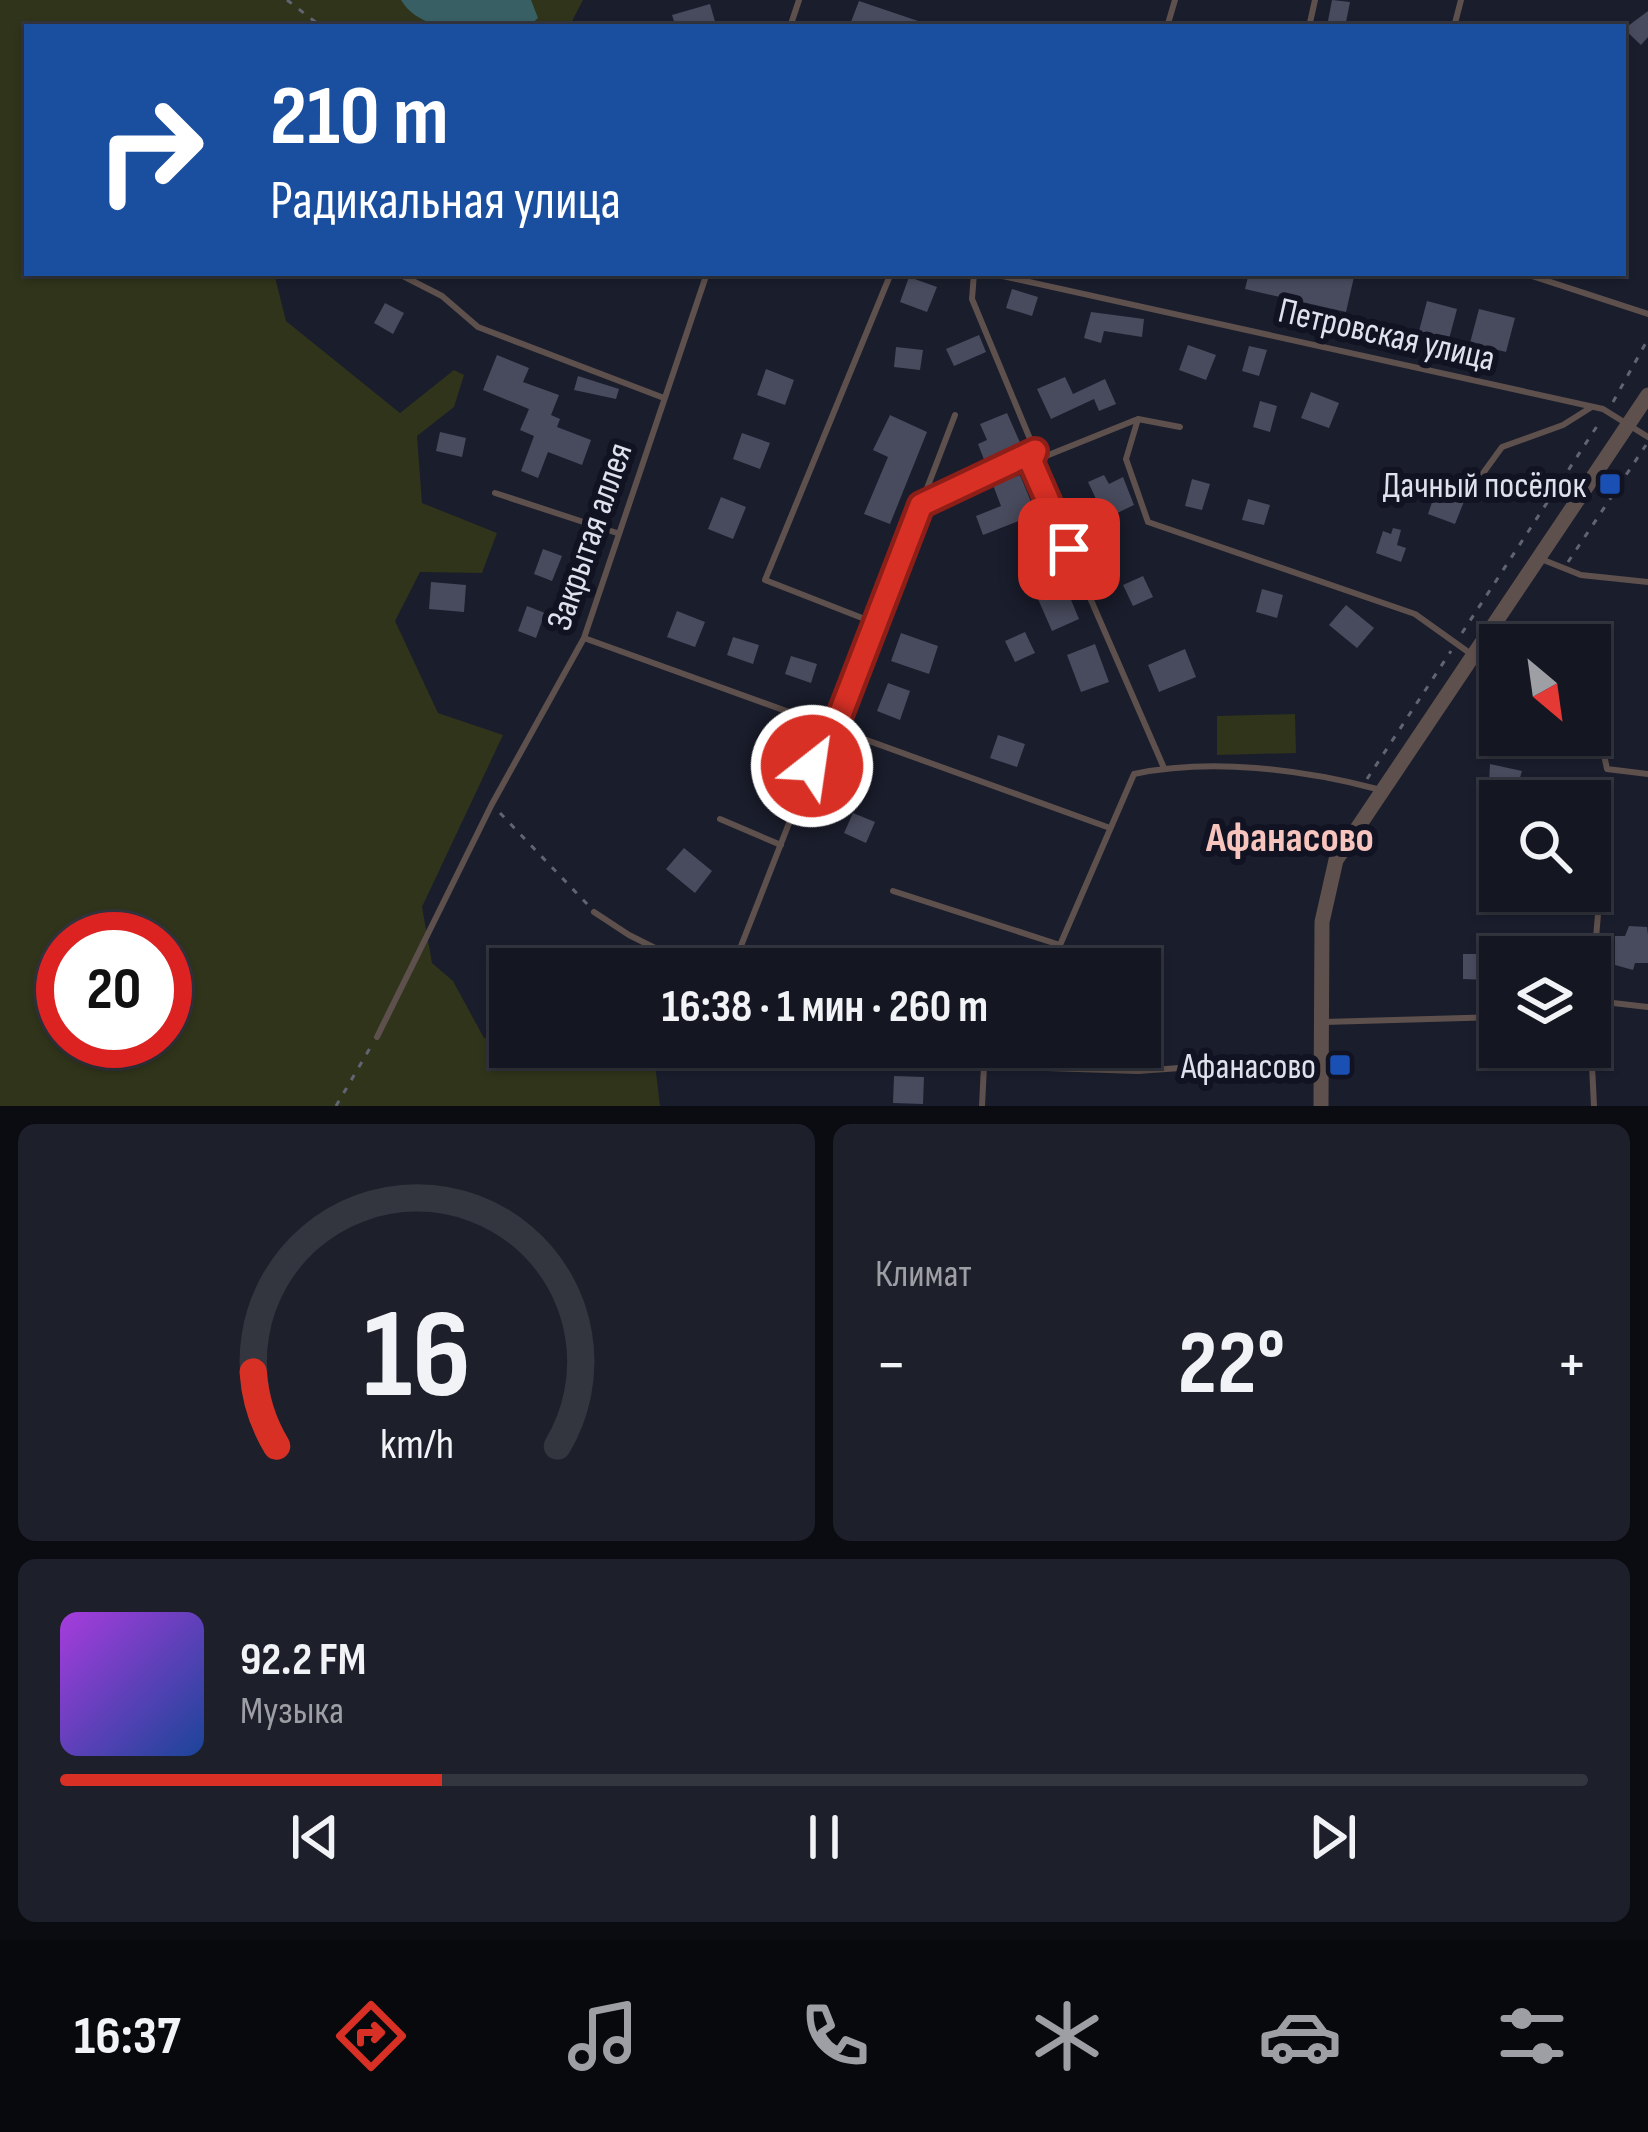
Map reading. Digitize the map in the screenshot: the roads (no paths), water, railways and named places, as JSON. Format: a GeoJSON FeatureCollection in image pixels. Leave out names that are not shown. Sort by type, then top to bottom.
{"type":"FeatureCollection","features":[{"type":"Feature","properties":{"kind":"street"},"geometry":{"type":"LineString","coordinates":[[1321,1106],[1322,922],[1328,879],[1381,790],[1648,395]]}},
{"type":"Feature","properties":{"kind":"lane"},"geometry":{"type":"LineString","coordinates":[[403,276],[442,296],[478,327],[664,398]]}},
{"type":"Feature","properties":{"kind":"lane","name":"Закрытая аллея"},"geometry":{"type":"LineString","coordinates":[[376,1037],[492,804],[584,638],[705,276]]}},
{"type":"Feature","properties":{"kind":"lane"},"geometry":{"type":"LineString","coordinates":[[875,623],[765,580],[890,276]]}},
{"type":"Feature","properties":{"kind":"lane"},"geometry":{"type":"LineString","coordinates":[[974,276],[972,299],[1035,451],[1031,462],[1164,768]]}},
{"type":"Feature","properties":{"kind":"lane","name":"Петровская улица"},"geometry":{"type":"LineString","coordinates":[[1002,276],[1592,407],[1648,440]]}},
{"type":"Feature","properties":{"kind":"lane"},"geometry":{"type":"LineString","coordinates":[[1532,276],[1648,314]]}},
{"type":"Feature","properties":{"kind":"lane"},"geometry":{"type":"LineString","coordinates":[[1473,487],[1502,447],[1563,425],[1592,407]]}},
{"type":"Feature","properties":{"kind":"lane"},"geometry":{"type":"LineString","coordinates":[[741,948],[955,415]]}},
{"type":"Feature","properties":{"kind":"lane"},"geometry":{"type":"LineString","coordinates":[[1031,462],[1138,418],[1180,427]]}},
{"type":"Feature","properties":{"kind":"lane"},"geometry":{"type":"LineString","coordinates":[[1138,418],[1126,459],[1148,522],[1415,614],[1471,654]]}},
{"type":"Feature","properties":{"kind":"lane"},"geometry":{"type":"LineString","coordinates":[[921,505],[1035,451]]}},
{"type":"Feature","properties":{"kind":"lane"},"geometry":{"type":"LineString","coordinates":[[495,493],[618,534]]}},
{"type":"Feature","properties":{"kind":"lane"},"geometry":{"type":"LineString","coordinates":[[1538,558],[1564,568],[1648,582]]}},
{"type":"Feature","properties":{"kind":"lane"},"geometry":{"type":"LineString","coordinates":[[584,638],[1110,828]]}},
{"type":"Feature","properties":{"kind":"lane"},"geometry":{"type":"LineString","coordinates":[[1603,756],[1606,769],[1648,774]]}},
{"type":"Feature","properties":{"kind":"lane"},"geometry":{"type":"LineString","coordinates":[[892,891],[1060,945],[1134,774],[1164,768],[1281,771],[1381,790]]}},
{"type":"Feature","properties":{"kind":"lane"},"geometry":{"type":"LineString","coordinates":[[720,819],[781,845]]}},
{"type":"Feature","properties":{"kind":"lane"},"geometry":{"type":"LineString","coordinates":[[595,912],[655,948]]}},
{"type":"Feature","properties":{"kind":"lane"},"geometry":{"type":"LineString","coordinates":[[1611,1004],[1648,1007]]}},
{"type":"Feature","properties":{"kind":"lane"},"geometry":{"type":"LineString","coordinates":[[1322,1022],[1479,1018]]}},
{"type":"Feature","properties":{"kind":"lane"},"geometry":{"type":"LineString","coordinates":[[1046,1068],[1138,1071],[1322,1058]]}},
{"type":"Feature","properties":{"kind":"lane"},"geometry":{"type":"LineString","coordinates":[[982,1106],[984,1068]]}},
{"type":"Feature","properties":{"kind":"lane"},"geometry":{"type":"LineString","coordinates":[[1592,1068],[1594,1106]]}},
{"type":"Feature","properties":{"kind":"place","name":"Дачный посёлок"},"geometry":{"type":"Point","coordinates":[1610,484]}},
{"type":"Feature","properties":{"kind":"place","name":"Афанасово"},"geometry":{"type":"Point","coordinates":[1340,1065]}},
{"type":"Feature","properties":{"kind":"district","name":"Афанасово"},"geometry":{"type":"Point","coordinates":[1290,836]}}]}
